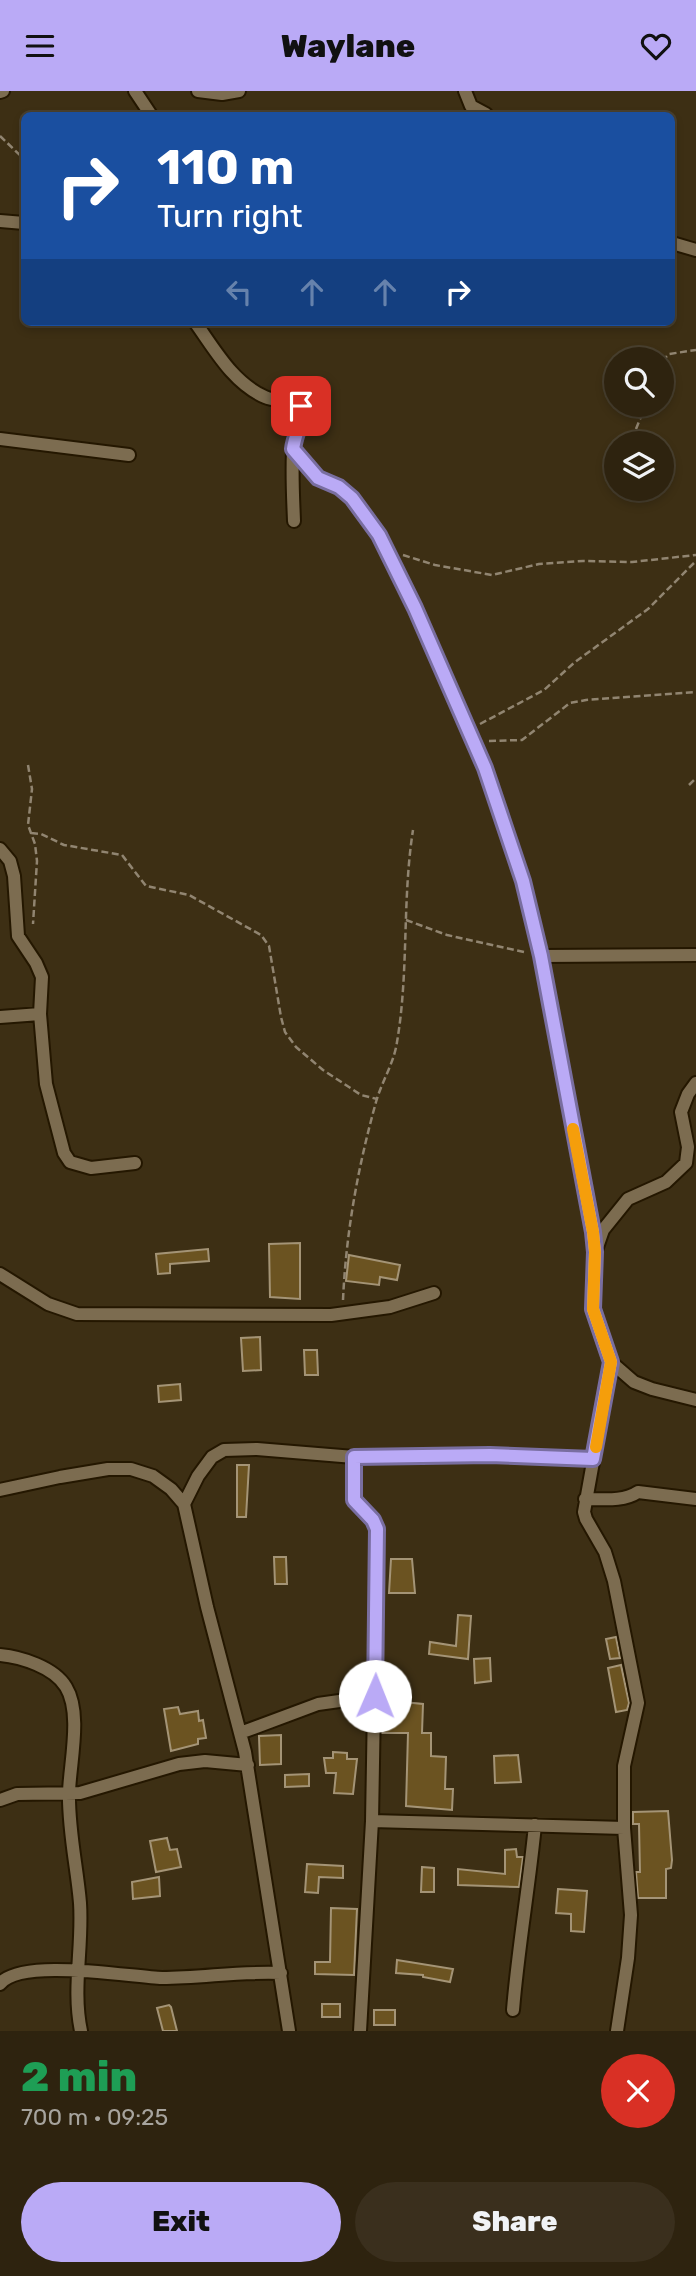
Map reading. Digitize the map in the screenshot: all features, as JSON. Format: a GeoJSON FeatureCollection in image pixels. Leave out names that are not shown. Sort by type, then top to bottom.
{"type":"FeatureCollection","features":[{"type":"Feature","properties":{"kind":"street"},"geometry":{"type":"LineString","coordinates":[[135,91],[149,112]]}},
{"type":"Feature","properties":{"kind":"street"},"geometry":{"type":"LineString","coordinates":[[198,91],[222,94],[239,91]]}},
{"type":"Feature","properties":{"kind":"street"},"geometry":{"type":"LineString","coordinates":[[465,91],[471,106],[482,112]]}},
{"type":"Feature","properties":{"kind":"street"},"geometry":{"type":"LineString","coordinates":[[0,221],[21,223]]}},
{"type":"Feature","properties":{"kind":"street"},"geometry":{"type":"LineString","coordinates":[[675,244],[696,250]]}},
{"type":"Feature","properties":{"kind":"street"},"geometry":{"type":"LineString","coordinates":[[198,326],[241,384],[274,401],[295,402],[301,406],[302,417],[295,434],[293,449],[294,521]]}},
{"type":"Feature","properties":{"kind":"street"},"geometry":{"type":"LineString","coordinates":[[0,439],[129,455]]}},
{"type":"Feature","properties":{"kind":"street"},"geometry":{"type":"LineString","coordinates":[[293,449],[318,478],[339,487],[352,498],[386,551],[415,608],[503,815],[541,956],[595,1252],[593,1309],[611,1362],[585,1499],[586,1519],[605,1552],[614,1581],[638,1703],[624,1766],[624,1828],[631,1915],[628,1958],[618,2008],[617,2031]]}},
{"type":"Feature","properties":{"kind":"street"},"geometry":{"type":"LineString","coordinates":[[0,849],[10,860],[14,876],[18,936],[42,977],[40,1014],[46,1084],[64,1153],[70,1162],[90,1168],[135,1163]]}},
{"type":"Feature","properties":{"kind":"street"},"geometry":{"type":"LineString","coordinates":[[541,956],[696,955]]}},
{"type":"Feature","properties":{"kind":"street"},"geometry":{"type":"LineString","coordinates":[[0,1017],[40,1014]]}},
{"type":"Feature","properties":{"kind":"street"},"geometry":{"type":"LineString","coordinates":[[595,1252],[603,1230],[628,1199],[666,1182],[686,1163],[688,1147],[681,1112],[696,1083]]}},
{"type":"Feature","properties":{"kind":"street"},"geometry":{"type":"LineString","coordinates":[[0,1274],[48,1304],[77,1314],[342,1314],[390,1307],[433,1293]]}},
{"type":"Feature","properties":{"kind":"street"},"geometry":{"type":"LineString","coordinates":[[611,1362],[634,1382],[696,1400]]}},
{"type":"Feature","properties":{"kind":"street"},"geometry":{"type":"LineString","coordinates":[[184,1504],[198,1476],[212,1457],[224,1450],[354,1457],[490,1455],[593,1459]]}},
{"type":"Feature","properties":{"kind":"street"},"geometry":{"type":"LineString","coordinates":[[354,1457],[354,1500],[373,1520],[377,1529],[372,1821],[360,2031]]}},
{"type":"Feature","properties":{"kind":"street"},"geometry":{"type":"LineString","coordinates":[[0,1490],[96,1471],[131,1469],[153,1476],[171,1489],[184,1504],[248,1765],[289,2031]]}},
{"type":"Feature","properties":{"kind":"street"},"geometry":{"type":"LineString","coordinates":[[585,1499],[617,1499],[630,1497],[638,1492],[696,1499]]}},
{"type":"Feature","properties":{"kind":"street"},"geometry":{"type":"LineString","coordinates":[[0,1655],[41,1667],[67,1688],[75,1731],[69,1794],[79,1903],[76,2003],[81,2031]]}},
{"type":"Feature","properties":{"kind":"street"},"geometry":{"type":"LineString","coordinates":[[240,1733],[318,1704],[375,1696]]}},
{"type":"Feature","properties":{"kind":"street"},"geometry":{"type":"LineString","coordinates":[[0,1800],[17,1794],[69,1794],[100,1788],[179,1764],[205,1761],[248,1765]]}},
{"type":"Feature","properties":{"kind":"street"},"geometry":{"type":"LineString","coordinates":[[372,1821],[624,1828]]}},
{"type":"Feature","properties":{"kind":"street"},"geometry":{"type":"LineString","coordinates":[[513,2010],[517,1956],[530,1885],[535,1825]]}},
{"type":"Feature","properties":{"kind":"street"},"geometry":{"type":"LineString","coordinates":[[0,1985],[14,1975],[78,1969],[164,1978],[225,1973],[281,1973]]}},
{"type":"Feature","properties":{"kind":"path"},"geometry":{"type":"LineString","coordinates":[[0,136],[21,156]]}},
{"type":"Feature","properties":{"kind":"path"},"geometry":{"type":"LineString","coordinates":[[674,353],[696,350]]}},
{"type":"Feature","properties":{"kind":"path"},"geometry":{"type":"LineString","coordinates":[[636,429],[641,417]]}},
{"type":"Feature","properties":{"kind":"path"},"geometry":{"type":"LineString","coordinates":[[386,551],[435,565],[492,575],[539,564],[632,562],[696,555]]}},
{"type":"Feature","properties":{"kind":"path"},"geometry":{"type":"LineString","coordinates":[[471,736],[544,690],[575,662],[648,609],[696,561]]}},
{"type":"Feature","properties":{"kind":"path"},"geometry":{"type":"LineString","coordinates":[[471,736],[522,740],[558,711],[578,702],[696,692]]}},
{"type":"Feature","properties":{"kind":"path"},"geometry":{"type":"LineString","coordinates":[[28,765],[32,789],[29,817],[37,861],[30,955]]}},
{"type":"Feature","properties":{"kind":"path"},"geometry":{"type":"LineString","coordinates":[[689,785],[696,778]]}},
{"type":"Feature","properties":{"kind":"path"},"geometry":{"type":"LineString","coordinates":[[342,1314],[353,1197],[377,1100],[394,1058],[398,1040],[407,877],[413,830]]}},
{"type":"Feature","properties":{"kind":"path"},"geometry":{"type":"LineString","coordinates":[[31,834],[41,834],[64,845],[122,855],[146,886],[189,895],[261,935],[269,946],[285,1032],[308,1059],[352,1089],[377,1100]]}},
{"type":"Feature","properties":{"kind":"path"},"geometry":{"type":"LineString","coordinates":[[406,920],[447,935],[541,956]]}},
{"type":"Feature","properties":{"kind":"building"},"geometry":{"type":"Polygon","coordinates":[[[300,1243],[300,1299],[270,1297],[269,1244],[300,1243]]]}},
{"type":"Feature","properties":{"kind":"building"},"geometry":{"type":"Polygon","coordinates":[[[208,1249],[209,1261],[170,1264],[170,1273],[158,1274],[156,1254],[208,1249]]]}},
{"type":"Feature","properties":{"kind":"building"},"geometry":{"type":"Polygon","coordinates":[[[349,1255],[400,1265],[397,1280],[380,1277],[379,1285],[346,1281],[349,1255]]]}},
{"type":"Feature","properties":{"kind":"building"},"geometry":{"type":"Polygon","coordinates":[[[260,1337],[261,1370],[243,1371],[241,1338],[260,1337]]]}},
{"type":"Feature","properties":{"kind":"building"},"geometry":{"type":"Polygon","coordinates":[[[304,1350],[317,1350],[318,1375],[305,1375],[304,1350]]]}},
{"type":"Feature","properties":{"kind":"building"},"geometry":{"type":"Polygon","coordinates":[[[180,1384],[181,1400],[159,1402],[158,1386],[180,1384]]]}},
{"type":"Feature","properties":{"kind":"building"},"geometry":{"type":"Polygon","coordinates":[[[237,1465],[249,1465],[246,1517],[237,1517],[237,1465]]]}},
{"type":"Feature","properties":{"kind":"building"},"geometry":{"type":"Polygon","coordinates":[[[274,1557],[286,1557],[287,1584],[275,1584],[274,1557]]]}},
{"type":"Feature","properties":{"kind":"building"},"geometry":{"type":"Polygon","coordinates":[[[391,1559],[412,1559],[415,1593],[389,1593],[391,1559]]]}},
{"type":"Feature","properties":{"kind":"building"},"geometry":{"type":"Polygon","coordinates":[[[458,1615],[471,1616],[468,1659],[429,1654],[430,1642],[456,1646],[458,1615]]]}},
{"type":"Feature","properties":{"kind":"building"},"geometry":{"type":"Polygon","coordinates":[[[616,1637],[620,1658],[610,1659],[606,1639],[616,1637]]]}},
{"type":"Feature","properties":{"kind":"building"},"geometry":{"type":"Polygon","coordinates":[[[490,1658],[491,1681],[475,1683],[474,1659],[490,1658]]]}},
{"type":"Feature","properties":{"kind":"building"},"geometry":{"type":"Polygon","coordinates":[[[621,1665],[629,1703],[627,1710],[616,1712],[608,1668],[621,1665]]]}},
{"type":"Feature","properties":{"kind":"building"},"geometry":{"type":"Polygon","coordinates":[[[383,1700],[423,1704],[422,1733],[431,1733],[431,1756],[446,1757],[445,1789],[453,1789],[452,1810],[406,1806],[408,1733],[382,1733],[383,1700]]]}},
{"type":"Feature","properties":{"kind":"building"},"geometry":{"type":"Polygon","coordinates":[[[178,1707],[180,1714],[198,1711],[199,1721],[203,1720],[206,1738],[198,1739],[198,1744],[171,1751],[164,1709],[178,1707]]]}},
{"type":"Feature","properties":{"kind":"building"},"geometry":{"type":"Polygon","coordinates":[[[281,1735],[281,1764],[260,1765],[259,1736],[281,1735]]]}},
{"type":"Feature","properties":{"kind":"building"},"geometry":{"type":"Polygon","coordinates":[[[333,1752],[347,1753],[347,1759],[357,1759],[353,1794],[334,1793],[336,1773],[326,1773],[324,1758],[333,1758],[333,1752]]]}},
{"type":"Feature","properties":{"kind":"building"},"geometry":{"type":"Polygon","coordinates":[[[518,1755],[521,1782],[495,1783],[494,1756],[518,1755]]]}},
{"type":"Feature","properties":{"kind":"building"},"geometry":{"type":"Polygon","coordinates":[[[309,1774],[309,1786],[285,1787],[285,1775],[309,1774]]]}},
{"type":"Feature","properties":{"kind":"building"},"geometry":{"type":"Polygon","coordinates":[[[668,1811],[672,1860],[671,1868],[666,1869],[666,1898],[638,1898],[636,1872],[640,1872],[639,1824],[633,1824],[633,1812],[668,1811]]]}},
{"type":"Feature","properties":{"kind":"building"},"geometry":{"type":"Polygon","coordinates":[[[167,1838],[170,1850],[177,1849],[181,1867],[156,1872],[150,1841],[167,1838]]]}},
{"type":"Feature","properties":{"kind":"building"},"geometry":{"type":"Polygon","coordinates":[[[516,1849],[517,1857],[523,1857],[519,1887],[458,1885],[458,1869],[505,1874],[505,1850],[516,1849]]]}},
{"type":"Feature","properties":{"kind":"building"},"geometry":{"type":"Polygon","coordinates":[[[307,1864],[343,1866],[343,1878],[319,1877],[318,1893],[305,1892],[307,1864]]]}},
{"type":"Feature","properties":{"kind":"building"},"geometry":{"type":"Polygon","coordinates":[[[422,1867],[434,1868],[434,1892],[421,1892],[422,1867]]]}},
{"type":"Feature","properties":{"kind":"building"},"geometry":{"type":"Polygon","coordinates":[[[159,1877],[160,1896],[133,1899],[132,1882],[159,1877]]]}},
{"type":"Feature","properties":{"kind":"building"},"geometry":{"type":"Polygon","coordinates":[[[558,1889],[587,1891],[584,1932],[571,1931],[571,1914],[556,1913],[558,1889]]]}},
{"type":"Feature","properties":{"kind":"building"},"geometry":{"type":"Polygon","coordinates":[[[331,1908],[357,1909],[354,1975],[315,1974],[315,1962],[330,1962],[331,1908]]]}},
{"type":"Feature","properties":{"kind":"building"},"geometry":{"type":"Polygon","coordinates":[[[397,1960],[453,1969],[450,1982],[423,1975],[396,1973],[397,1960]]]}},
{"type":"Feature","properties":{"kind":"building"},"geometry":{"type":"Polygon","coordinates":[[[322,2004],[340,2004],[340,2017],[322,2017],[322,2004]]]}},
{"type":"Feature","properties":{"kind":"building"},"geometry":{"type":"Polygon","coordinates":[[[169,2005],[177,2031],[163,2031],[157,2008],[169,2005]]]}},
{"type":"Feature","properties":{"kind":"building"},"geometry":{"type":"Polygon","coordinates":[[[374,2010],[395,2010],[395,2025],[374,2025],[374,2010]]]}},
{"type":"Feature","properties":{"kind":"slow traffic"},"geometry":{"type":"LineString","coordinates":[[573,1129],[593,1232],[593,1309],[611,1362],[596,1447]]}},
{"type":"Feature","properties":{"kind":"route"},"geometry":{"type":"LineString","coordinates":[[301,406],[302,417],[296,429],[293,449],[318,478],[339,487],[352,498],[379,535],[415,608],[503,815],[523,881],[541,956],[593,1232],[593,1309],[611,1362],[593,1459],[490,1455],[354,1457],[354,1500],[373,1520],[377,1529],[375,1696]]}}]}
